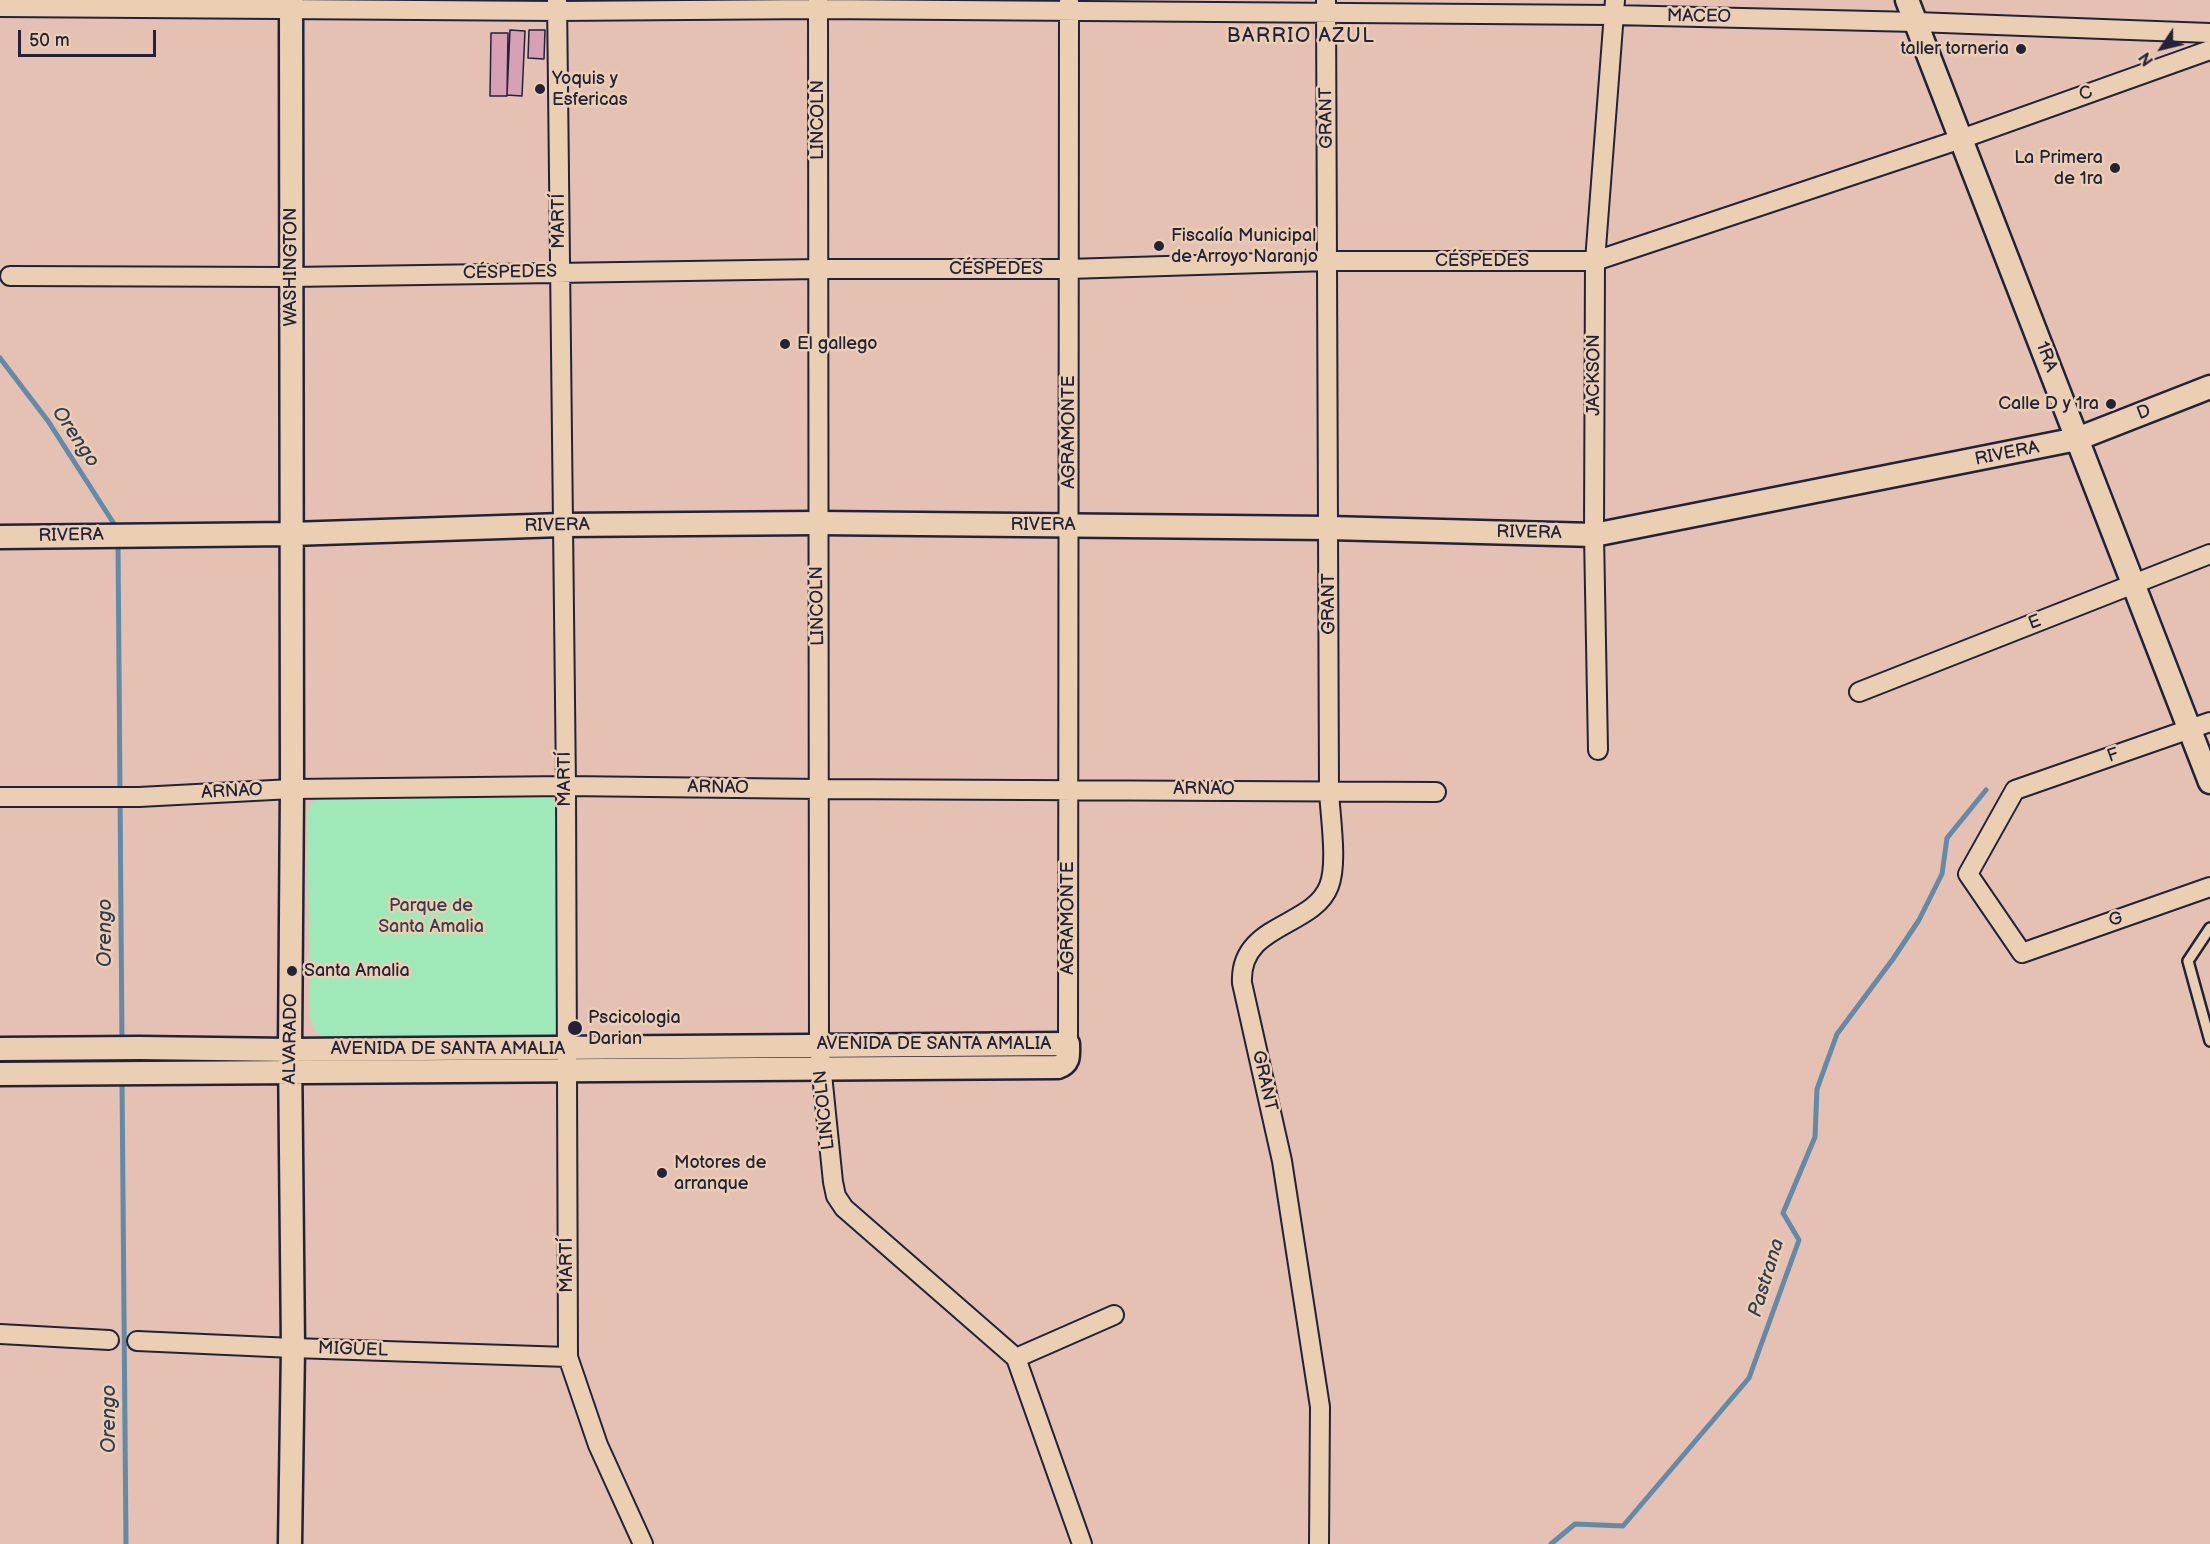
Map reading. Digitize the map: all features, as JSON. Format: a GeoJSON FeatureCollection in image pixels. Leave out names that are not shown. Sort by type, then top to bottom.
{"type":"FeatureCollection","features":[{"type":"Feature","properties":{"kind":"street","name":"1RA"},"geometry":{"type":"LineString","coordinates":[[1907,0],[2133,584],[2200,726],[2210,782]]}},
{"type":"Feature","properties":{"kind":"street","name":"MACEO"},"geometry":{"type":"LineString","coordinates":[[0,7],[291,4],[818,4],[1614,7],[1916,22],[2210,33]]}},
{"type":"Feature","properties":{"kind":"street","name":"WASHINGTON"},"geometry":{"type":"LineString","coordinates":[[291,4],[291,534]]}},
{"type":"Feature","properties":{"kind":"street","name":"LINCOLN"},"geometry":{"type":"LineString","coordinates":[[818,4],[819,1045],[836,1196],[844,1208],[1016,1358]]}},
{"type":"Feature","properties":{"kind":"street","name":"MARTÍ"},"geometry":{"type":"LineString","coordinates":[[557,5],[566,786],[568,1357],[598,1445],[643,1544]]}},
{"type":"Feature","properties":{"kind":"street","name":"AGRAMONTE"},"geometry":{"type":"LineString","coordinates":[[1068,1044],[1069,6]]}},
{"type":"Feature","properties":{"kind":"street","name":"GRANT"},"geometry":{"type":"LineString","coordinates":[[1319,1544],[1320,1407],[1282,1161],[1242,983],[1242,969],[1246,955],[1260,940],[1320,901],[1329,888],[1334,871],[1329,790],[1326,7]]}},
{"type":"Feature","properties":{"kind":"street","name":"JACKSON"},"geometry":{"type":"LineString","coordinates":[[1598,750],[1594,535],[1595,261],[1614,7]]}},
{"type":"Feature","properties":{"kind":"street","name":"C"},"geometry":{"type":"LineString","coordinates":[[1961,139],[2210,50]]}},
{"type":"Feature","properties":{"kind":"street","name":"CÉSPEDES"},"geometry":{"type":"LineString","coordinates":[[10,276],[291,277],[819,269],[1068,269],[1328,261],[1595,261],[1961,139]]}},
{"type":"Feature","properties":{"kind":"street","name":"D"},"geometry":{"type":"LineString","coordinates":[[2077,439],[2210,387]]}},
{"type":"Feature","properties":{"kind":"street","name":"RIVERA"},"geometry":{"type":"LineString","coordinates":[[0,537],[291,534],[562,525],[818,523],[1329,528],[1594,535],[2077,439]]}},
{"type":"Feature","properties":{"kind":"street","name":"ALVARADO"},"geometry":{"type":"LineString","coordinates":[[290,1544],[293,1348],[290,1061],[291,534]]}},
{"type":"Feature","properties":{"kind":"street","name":"E"},"geometry":{"type":"LineString","coordinates":[[1859,692],[2210,554]]}},
{"type":"Feature","properties":{"kind":"street","name":"F"},"geometry":{"type":"LineString","coordinates":[[2022,953],[1968,874],[2015,790],[2200,726]]}},
{"type":"Feature","properties":{"kind":"street","name":"ARNAO"},"geometry":{"type":"LineString","coordinates":[[0,797],[139,796],[292,789],[566,786],[1436,792]]}},
{"type":"Feature","properties":{"kind":"street","name":"G"},"geometry":{"type":"LineString","coordinates":[[2022,953],[2210,887]]}},
{"type":"Feature","properties":{"kind":"street","name":"AVENIDA DE SANTA AMALIA"},"geometry":{"type":"LineString","coordinates":[[0,1074],[140,1073],[290,1061],[566,1060],[820,1069],[1058,1067],[1065,1065],[1068,1061],[1068,1044],[819,1045],[566,1060]]}},
{"type":"Feature","properties":{"kind":"street","name":"AVENIDA DE SANTA AMALIA"},"geometry":{"type":"LineString","coordinates":[[0,1049],[140,1048],[290,1061]]}},
{"type":"Feature","properties":{"kind":"street"},"geometry":{"type":"LineString","coordinates":[[1082,1544],[1016,1358],[1114,1315]]}},
{"type":"Feature","properties":{"kind":"street"},"geometry":{"type":"LineString","coordinates":[[0,1334],[109,1340]]}},
{"type":"Feature","properties":{"kind":"street","name":"MIGUEL"},"geometry":{"type":"LineString","coordinates":[[137,1341],[568,1357]]}},
{"type":"Feature","properties":{"kind":"lane"},"geometry":{"type":"LineString","coordinates":[[2210,928],[2188,961],[2210,1041]]}},
{"type":"Feature","properties":{"kind":"green space","name":"Parque de Santa Amalia"},"geometry":{"type":"Polygon","coordinates":[[[539,791],[551,795],[560,813],[562,1021],[554,1034],[544,1038],[329,1040],[315,1031],[310,1016],[307,814],[311,803],[323,796],[539,791]]]}},
{"type":"Feature","properties":{"kind":"building"},"geometry":{"type":"Polygon","coordinates":[[[510,30],[525,31],[522,96],[507,95],[510,30]]]}},
{"type":"Feature","properties":{"kind":"building"},"geometry":{"type":"Polygon","coordinates":[[[529,30],[545,30],[544,59],[528,58],[529,30]]]}},
{"type":"Feature","properties":{"kind":"building"},"geometry":{"type":"Polygon","coordinates":[[[491,33],[508,33],[507,96],[490,96],[491,33]]]}},
{"type":"Feature","properties":{"kind":"waterway","name":"Orengo"},"geometry":{"type":"LineString","coordinates":[[0,358],[48,421],[118,530]]}},
{"type":"Feature","properties":{"kind":"waterway","name":"Orengo"},"geometry":{"type":"LineString","coordinates":[[118,542],[122,1042]]}},
{"type":"Feature","properties":{"kind":"waterway","name":"Pastrana"},"geometry":{"type":"LineString","coordinates":[[1551,1544],[1575,1524],[1623,1526],[1749,1378],[1799,1240],[1783,1213],[1815,1137],[1817,1089],[1837,1034],[1919,920],[1942,874],[1947,838],[1986,790]]}},
{"type":"Feature","properties":{"kind":"waterway","name":"Orengo"},"geometry":{"type":"LineString","coordinates":[[122,1079],[126,1544]]}},
{"type":"Feature","properties":{"kind":"place","name":"taller torneria"},"geometry":{"type":"Point","coordinates":[2021,49]}},
{"type":"Feature","properties":{"kind":"place","name":"Yoquis y Esfericas"},"geometry":{"type":"Point","coordinates":[540,89]}},
{"type":"Feature","properties":{"kind":"place","name":"La Primera de 1ra"},"geometry":{"type":"Point","coordinates":[2115,168]}},
{"type":"Feature","properties":{"kind":"place","name":"Fiscalía Municipal de Arroyo Naranjo"},"geometry":{"type":"Point","coordinates":[1159,246]}},
{"type":"Feature","properties":{"kind":"place","name":"El gallego"},"geometry":{"type":"Point","coordinates":[785,344]}},
{"type":"Feature","properties":{"kind":"place","name":"Calle D y 1ra"},"geometry":{"type":"Point","coordinates":[2111,404]}},
{"type":"Feature","properties":{"kind":"place","name":"Santa Amalia"},"geometry":{"type":"Point","coordinates":[292,971]}},
{"type":"Feature","properties":{"kind":"place","name":"Pscicologia Darian"},"geometry":{"type":"Point","coordinates":[575,1028]}},
{"type":"Feature","properties":{"kind":"place","name":"Motores de arranque"},"geometry":{"type":"Point","coordinates":[662,1173]}},
{"type":"Feature","properties":{"kind":"district","name":"BARRIO AZUL"},"geometry":{"type":"Point","coordinates":[1301,37]}}]}
